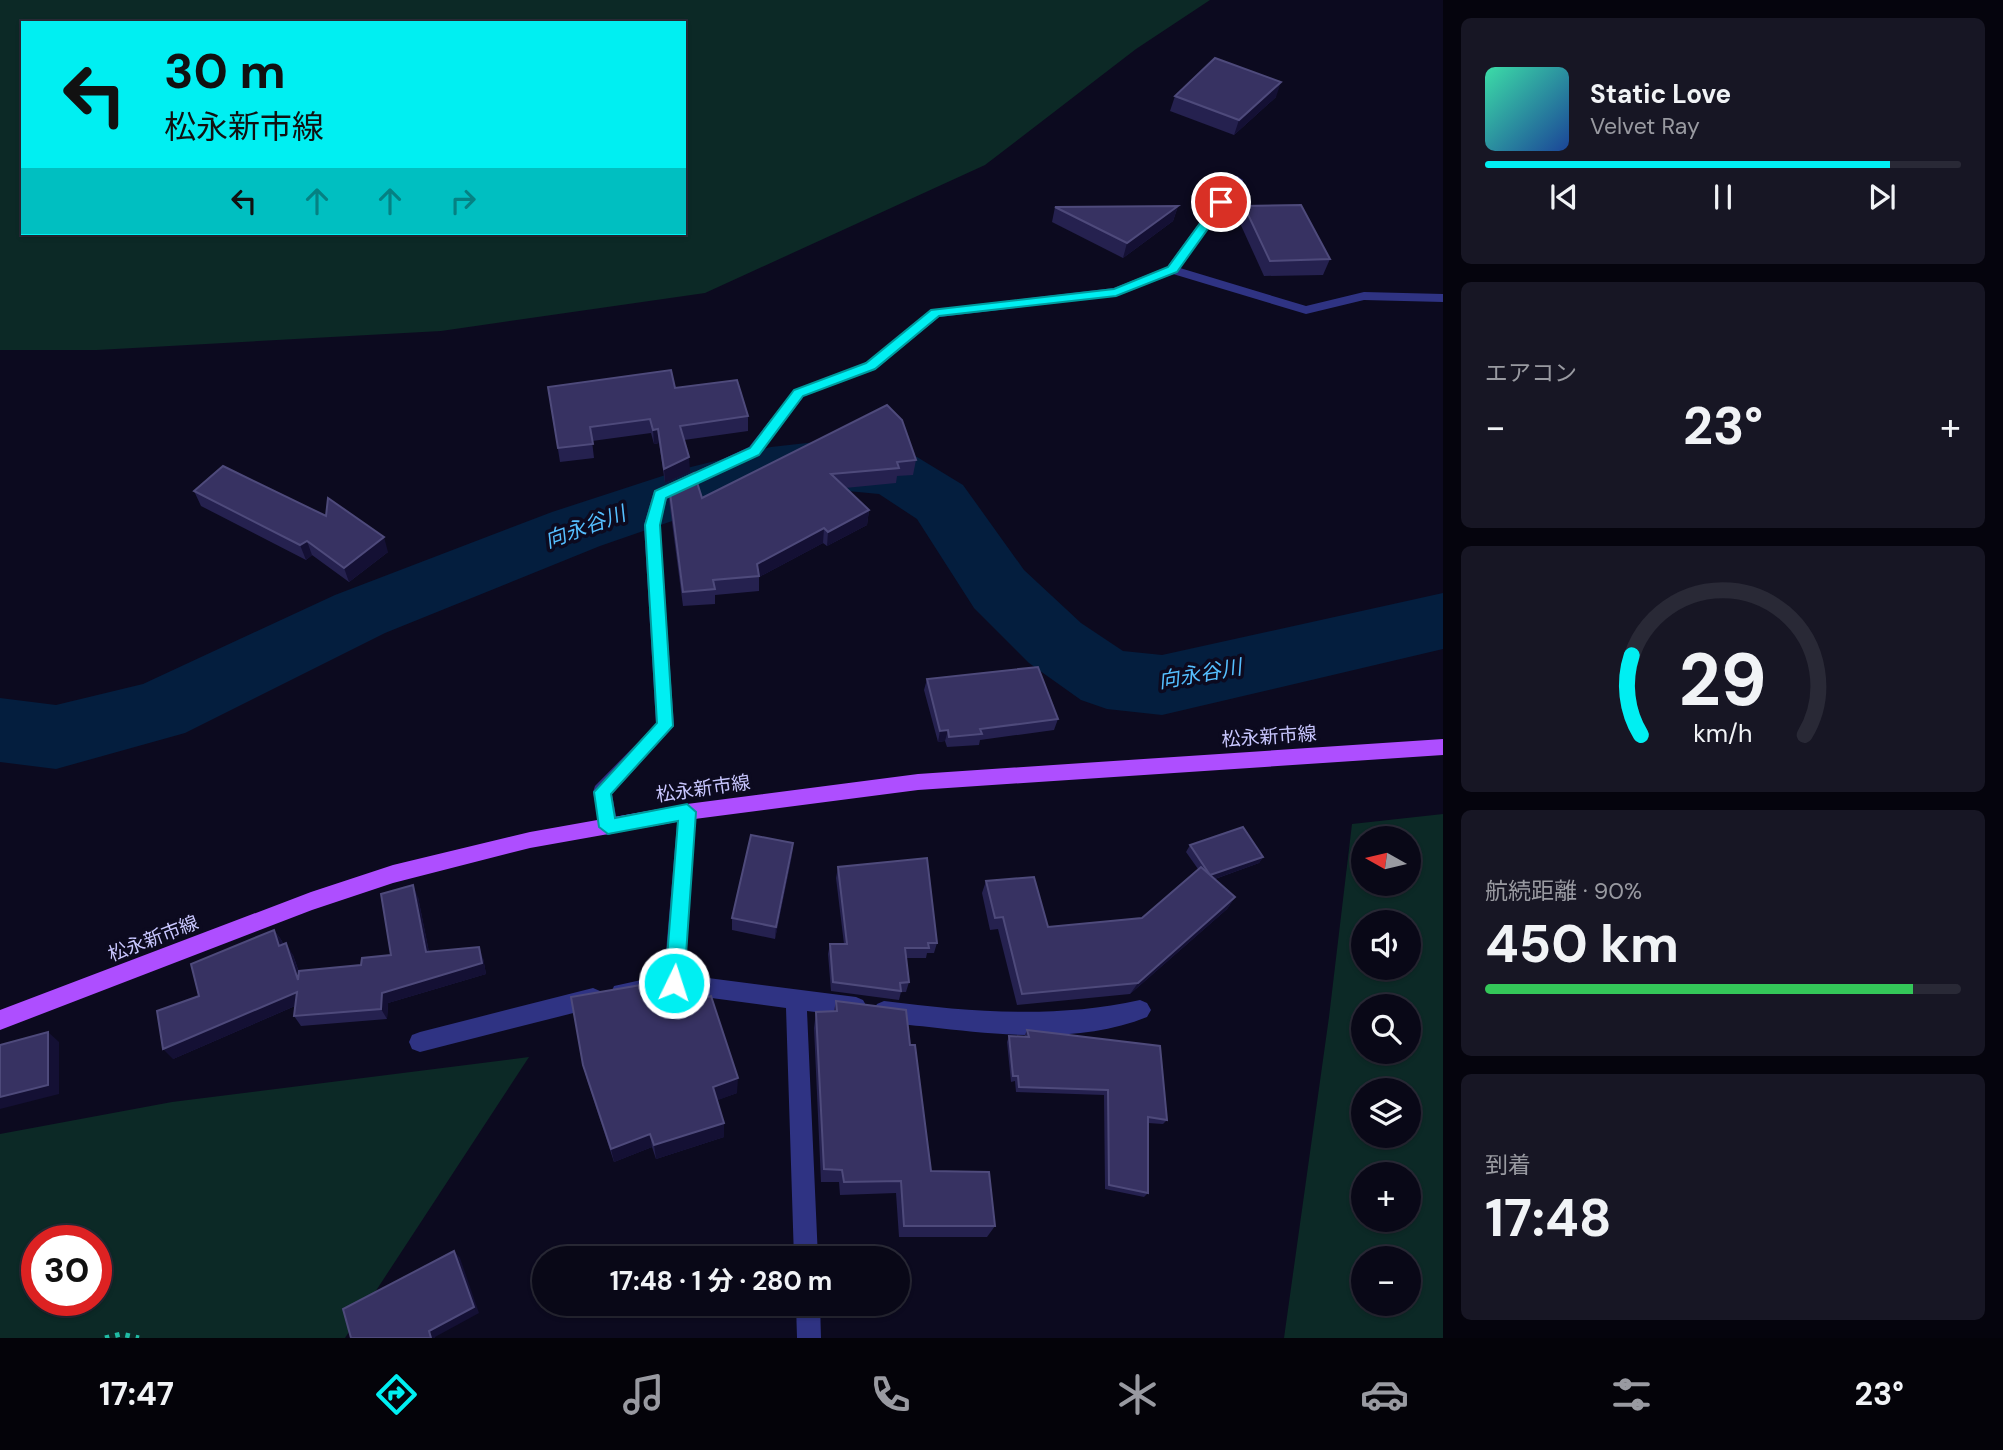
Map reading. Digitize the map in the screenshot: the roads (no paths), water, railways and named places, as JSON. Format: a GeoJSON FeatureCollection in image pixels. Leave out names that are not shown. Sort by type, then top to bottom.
{"type":"FeatureCollection","features":[{"type":"Feature","properties":{"kind":"main road","name":"松永新市線"},"geometry":{"type":"LineString","coordinates":[[0,1020],[311,901],[393,874],[530,840],[687,812],[918,782],[1443,747]]}},
{"type":"Feature","properties":{"kind":"street"},"geometry":{"type":"LineString","coordinates":[[608,827],[602,792],[665,726],[652,525],[660,495],[754,451],[799,393],[871,366],[935,313],[1116,292],[1172,270],[1237,180]]}},
{"type":"Feature","properties":{"kind":"street"},"geometry":{"type":"LineString","coordinates":[[1172,270],[1306,310],[1364,296],[1443,298]]}},
{"type":"Feature","properties":{"kind":"street"},"geometry":{"type":"LineString","coordinates":[[674,983],[687,812]]}},
{"type":"Feature","properties":{"kind":"street"},"geometry":{"type":"LineString","coordinates":[[420,1042],[567,1002],[674,983],[982,1024],[1101,1021],[1140,1010]]}},
{"type":"Feature","properties":{"kind":"street"},"geometry":{"type":"LineString","coordinates":[[796,998],[806,1246]]}},
{"type":"Feature","properties":{"kind":"street"},"geometry":{"type":"LineString","coordinates":[[808,1316],[809,1338]]}},
{"type":"Feature","properties":{"kind":"waterway","name":"向永谷川"},"geometry":{"type":"LineString","coordinates":[[0,730],[56,737],[158,711],[360,614],[576,529],[687,491],[771,470],[816,465],[894,473],[940,502],[999,589],[1055,643],[1107,679],[1162,685],[1443,621]]}}]}
